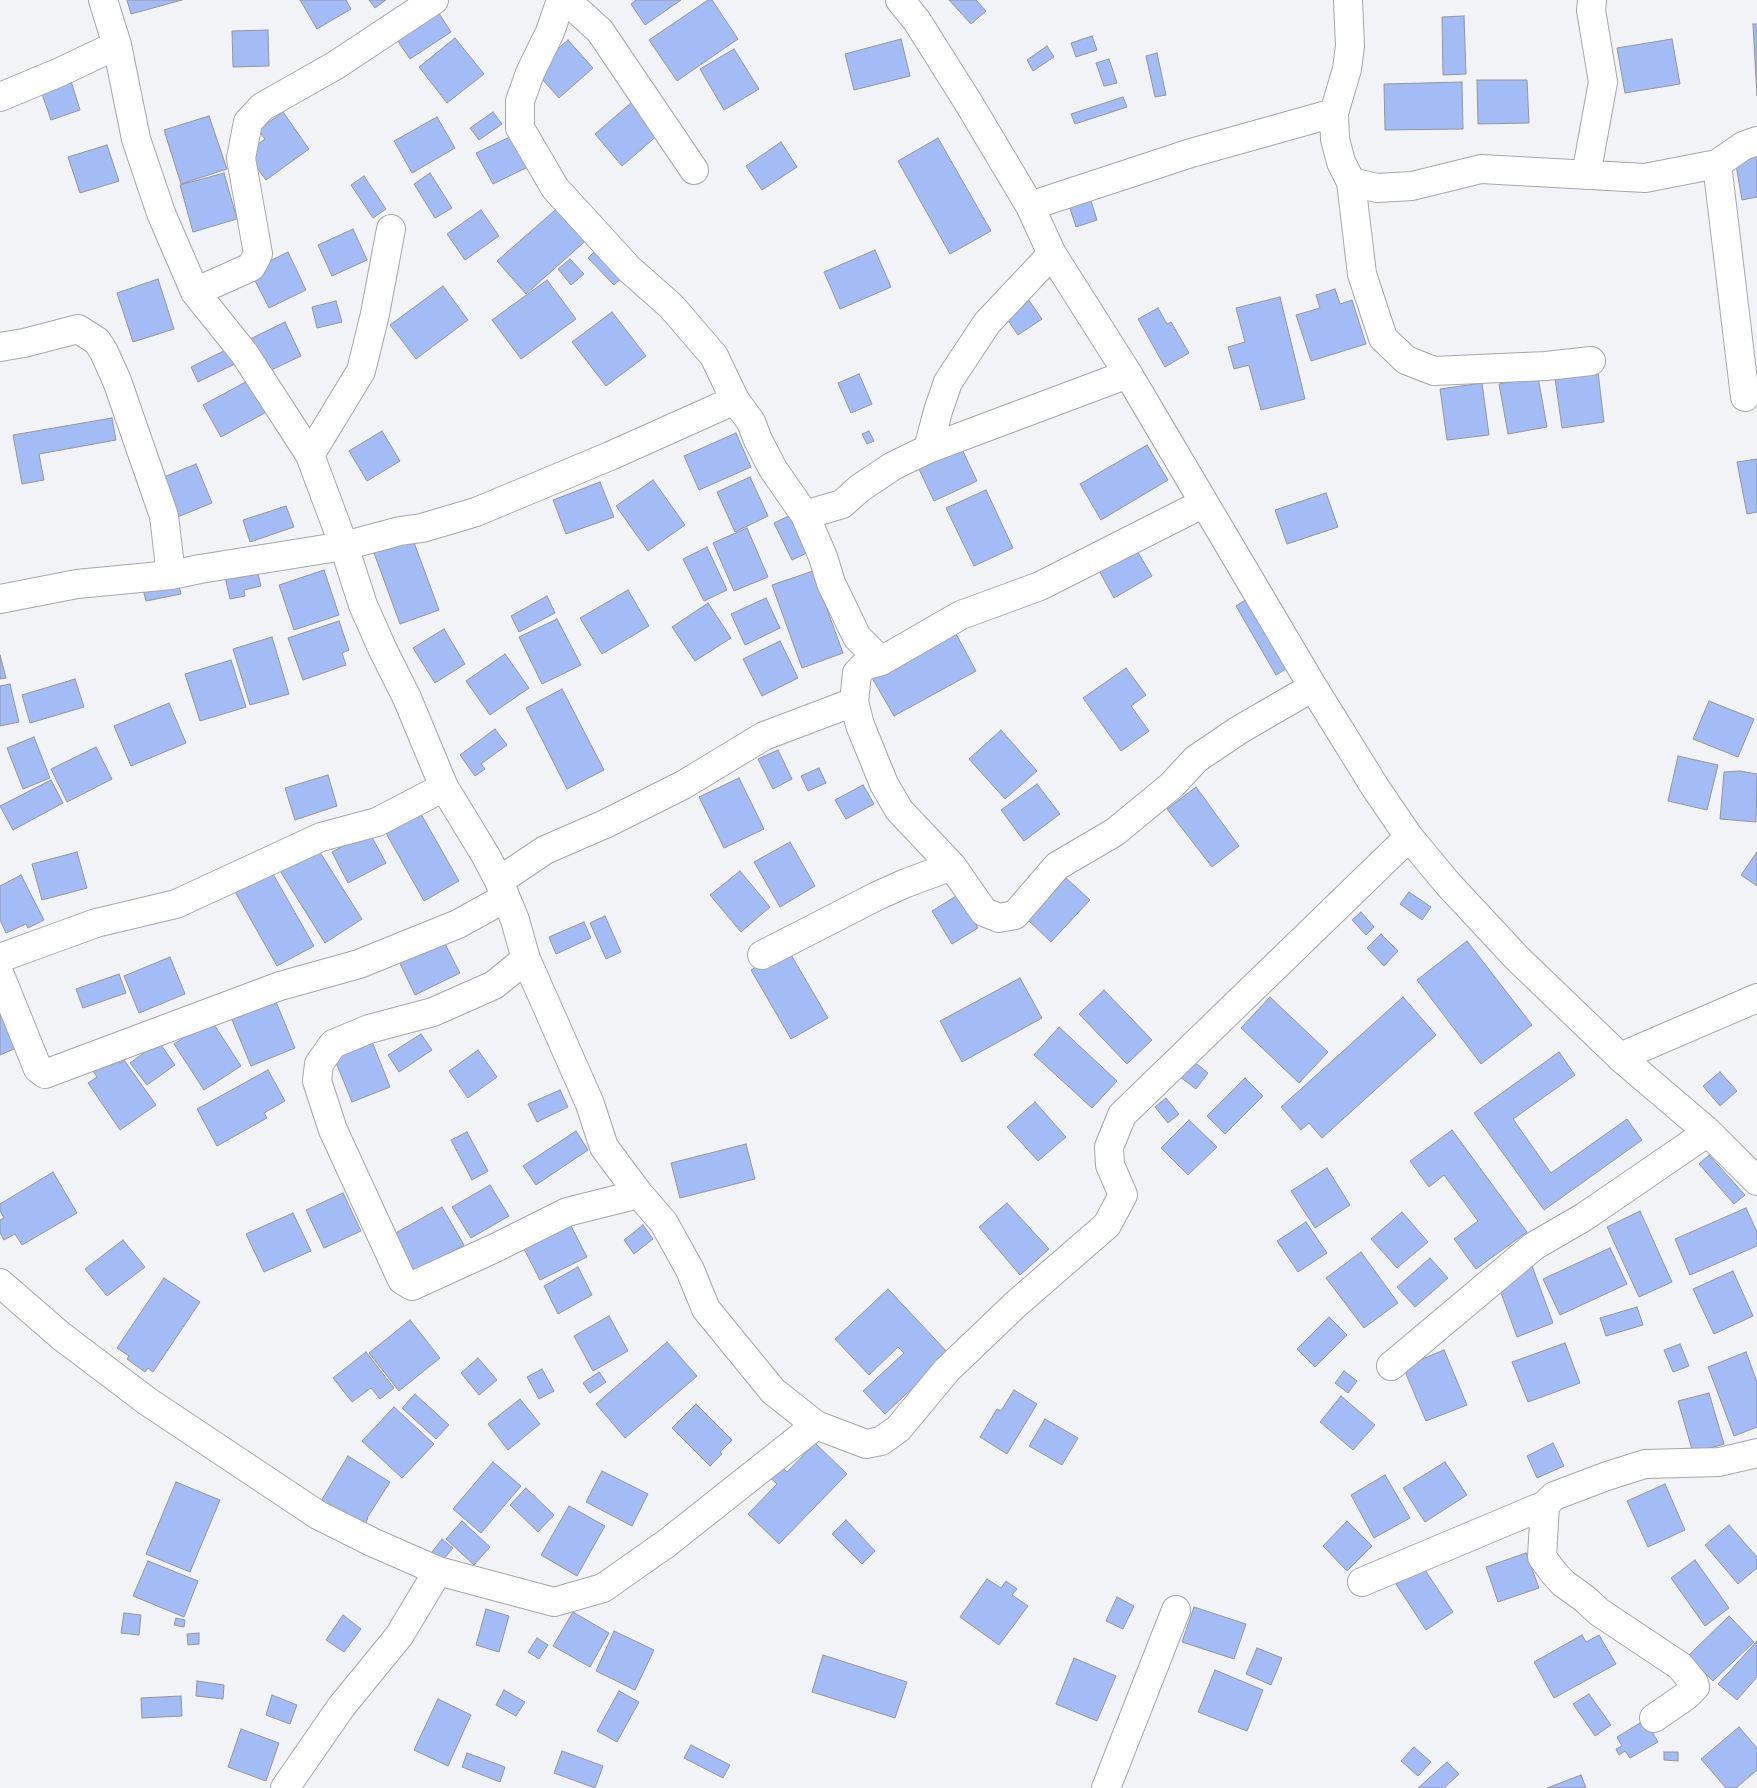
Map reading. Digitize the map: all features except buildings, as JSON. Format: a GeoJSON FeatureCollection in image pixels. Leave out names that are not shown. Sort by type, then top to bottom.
{"type":"FeatureCollection","features":[{"type":"Feature","properties":{"kind":"street"},"geometry":{"type":"LineString","coordinates":[[103,0],[117,45],[136,139],[161,213],[195,292],[244,353],[310,455],[344,546],[363,604],[407,698],[444,787],[486,856],[502,889],[515,920],[526,959],[590,1104],[604,1147],[664,1223],[690,1270],[706,1309],[773,1391],[816,1424],[866,1444],[881,1441],[898,1429],[947,1370],[1016,1304],[1106,1224],[1123,1195],[1110,1165],[1109,1147],[1122,1115],[1409,836]]}},
{"type":"Feature","properties":{"kind":"street"},"geometry":{"type":"LineString","coordinates":[[195,292],[251,267],[258,254],[241,158],[248,122],[262,107],[336,65],[434,0]]}},
{"type":"Feature","properties":{"kind":"street"},"geometry":{"type":"LineString","coordinates":[[561,0],[550,32],[530,73],[520,101],[520,128],[555,188],[629,269],[671,306],[714,356],[735,400],[751,422],[773,469],[805,515],[823,557],[831,583],[857,637],[881,660]]}},
{"type":"Feature","properties":{"kind":"street"},"geometry":{"type":"LineString","coordinates":[[566,0],[600,31],[694,170]]}},
{"type":"Feature","properties":{"kind":"street"},"geometry":{"type":"LineString","coordinates":[[900,0],[917,21],[1030,206],[1052,254],[1128,374],[1313,687],[1375,787],[1409,836],[1448,884],[1517,958],[1620,1057],[1708,1132],[1757,1181]]}},
{"type":"Feature","properties":{"kind":"street"},"geometry":{"type":"LineString","coordinates":[[1348,0],[1350,46],[1347,69],[1334,113],[1335,139],[1351,182],[1362,274],[1383,338],[1406,360],[1434,371],[1546,366],[1591,361]]}},
{"type":"Feature","properties":{"kind":"street"},"geometry":{"type":"LineString","coordinates":[[1586,175],[1604,82],[1591,10],[1592,0]]}},
{"type":"Feature","properties":{"kind":"street"},"geometry":{"type":"LineString","coordinates":[[0,97],[60,72],[117,45]]}},
{"type":"Feature","properties":{"kind":"street"},"geometry":{"type":"LineString","coordinates":[[1030,206],[1191,153],[1334,113]]}},
{"type":"Feature","properties":{"kind":"street"},"geometry":{"type":"LineString","coordinates":[[1351,182],[1377,188],[1412,186],[1481,169],[1645,178],[1717,164],[1743,146],[1757,141]]}},
{"type":"Feature","properties":{"kind":"street"},"geometry":{"type":"LineString","coordinates":[[1717,164],[1745,397]]}},
{"type":"Feature","properties":{"kind":"street"},"geometry":{"type":"LineString","coordinates":[[310,455],[361,371],[375,314],[391,229]]}},
{"type":"Feature","properties":{"kind":"street"},"geometry":{"type":"LineString","coordinates":[[928,449],[948,382],[988,323],[1052,254]]}},
{"type":"Feature","properties":{"kind":"street"},"geometry":{"type":"LineString","coordinates":[[0,347],[78,329],[96,341],[104,352],[117,381],[164,516],[171,575]]}},
{"type":"Feature","properties":{"kind":"street"},"geometry":{"type":"LineString","coordinates":[[805,515],[842,504],[860,488],[893,466],[928,449],[1128,374]]}},
{"type":"Feature","properties":{"kind":"street"},"geometry":{"type":"LineString","coordinates":[[0,599],[77,584],[171,575],[344,546],[400,531],[422,528],[476,512],[610,456],[735,400]]}},
{"type":"Feature","properties":{"kind":"street"},"geometry":{"type":"LineString","coordinates":[[1204,503],[1040,586],[961,615],[881,660],[864,666],[857,673],[854,702],[860,725],[891,797],[899,810],[952,866],[984,912],[999,918],[1015,916],[1057,866],[1115,832],[1172,785],[1196,759],[1239,730],[1313,687]]}},
{"type":"Feature","properties":{"kind":"street"},"geometry":{"type":"LineString","coordinates":[[0,975],[38,1069],[45,1074],[280,986],[359,964],[458,924],[502,889],[545,850],[605,824],[683,784],[764,736],[854,702]]}},
{"type":"Feature","properties":{"kind":"street"},"geometry":{"type":"LineString","coordinates":[[0,958],[96,923],[176,904],[321,837],[377,822],[444,787]]}},
{"type":"Feature","properties":{"kind":"street"},"geometry":{"type":"LineString","coordinates":[[762,955],[884,893],[952,866]]}},
{"type":"Feature","properties":{"kind":"street"},"geometry":{"type":"LineString","coordinates":[[526,959],[494,985],[433,1012],[369,1029],[333,1044],[319,1064],[317,1081],[332,1130],[402,1280],[412,1286],[568,1212],[640,1194]]}},
{"type":"Feature","properties":{"kind":"street"},"geometry":{"type":"LineString","coordinates":[[1620,1057],[1757,998]]}},
{"type":"Feature","properties":{"kind":"street"},"geometry":{"type":"LineString","coordinates":[[1390,1366],[1534,1246],[1584,1218],[1708,1132]]}},
{"type":"Feature","properties":{"kind":"street"},"geometry":{"type":"LineString","coordinates":[[0,1283],[61,1336],[147,1401],[318,1515],[372,1542],[438,1571],[554,1602],[603,1588],[667,1543],[816,1424]]}},
{"type":"Feature","properties":{"kind":"street"},"geometry":{"type":"LineString","coordinates":[[1362,1582],[1545,1506],[1554,1496],[1607,1476],[1645,1464],[1719,1462],[1757,1453]]}},
{"type":"Feature","properties":{"kind":"street"},"geometry":{"type":"LineString","coordinates":[[1545,1506],[1542,1557],[1553,1572],[1563,1583],[1585,1598],[1599,1612],[1680,1666],[1694,1683],[1695,1687],[1686,1696],[1654,1718]]}},
{"type":"Feature","properties":{"kind":"street"},"geometry":{"type":"LineString","coordinates":[[285,1788],[341,1707],[399,1636],[438,1571]]}},
{"type":"Feature","properties":{"kind":"street"},"geometry":{"type":"LineString","coordinates":[[1106,1788],[1176,1610]]}}]}
